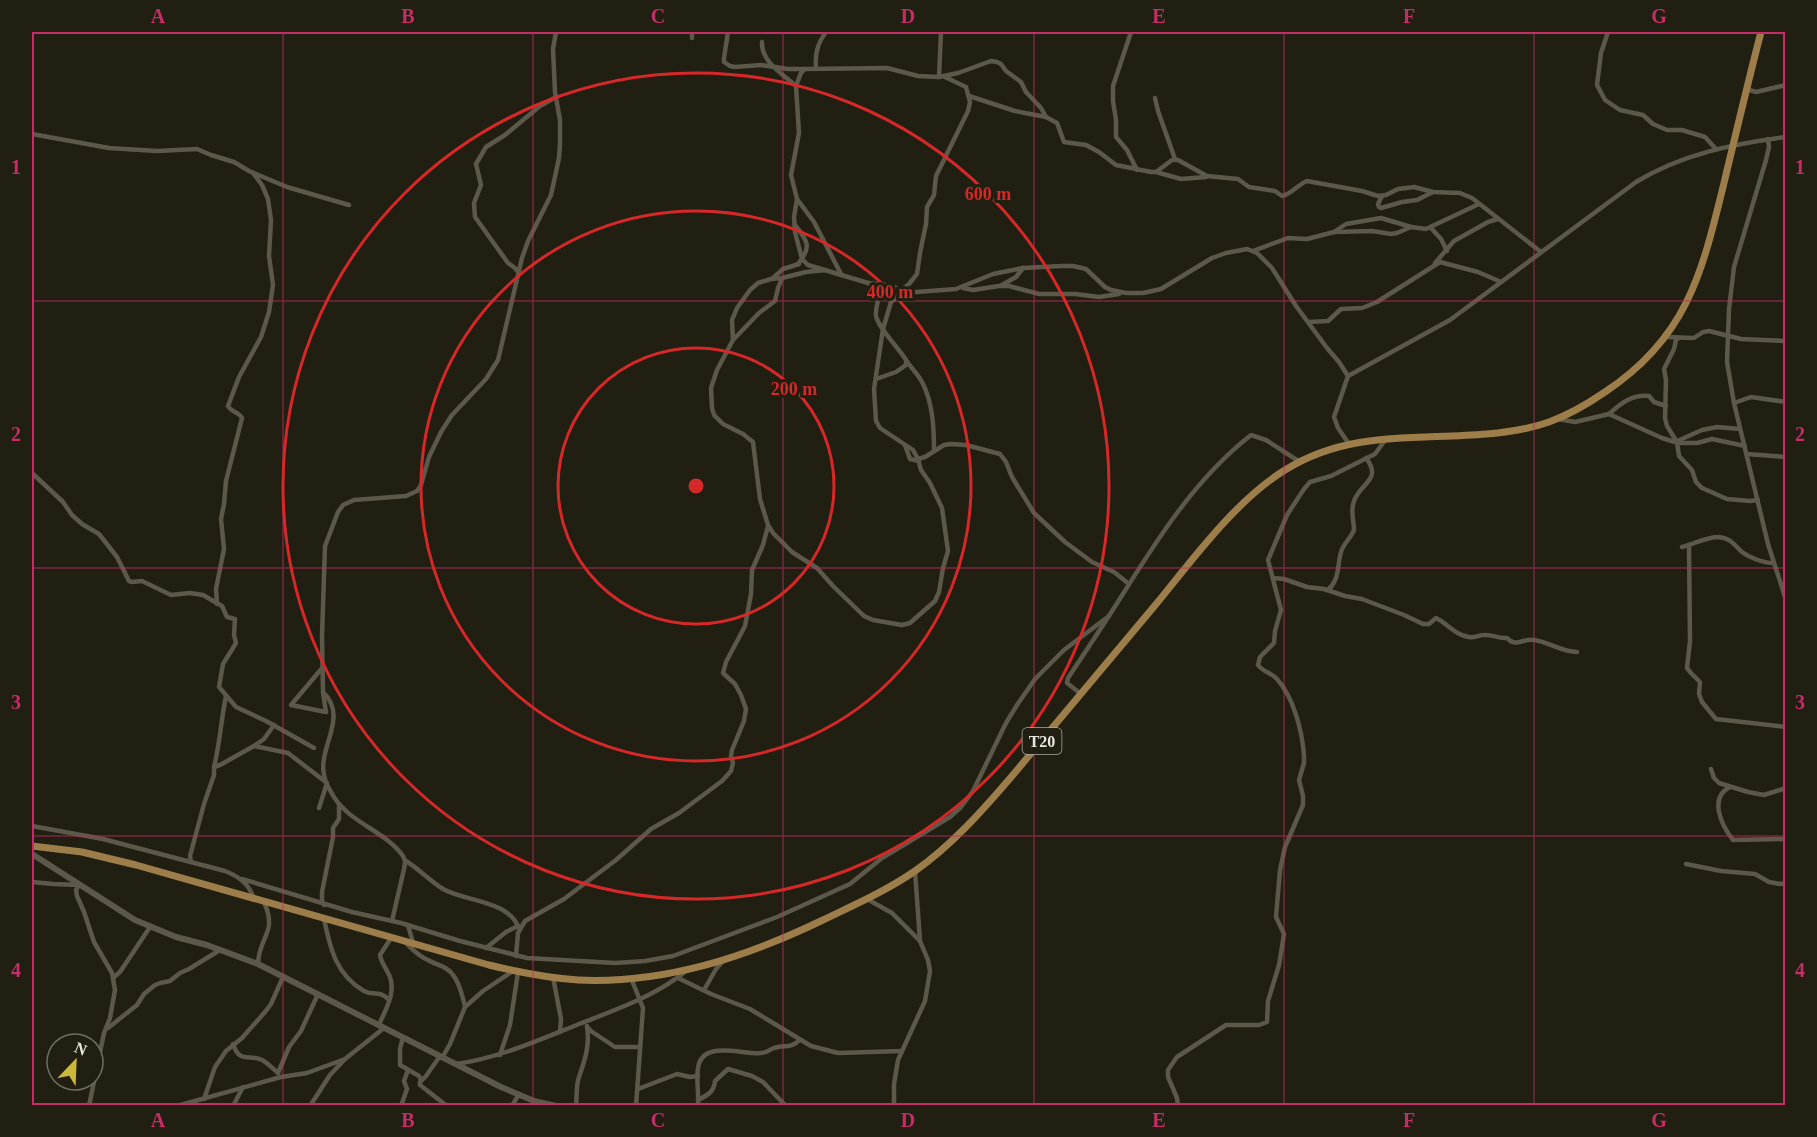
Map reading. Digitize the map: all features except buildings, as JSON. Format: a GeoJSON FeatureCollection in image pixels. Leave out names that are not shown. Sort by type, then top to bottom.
{"type":"FeatureCollection","features":[{"type":"Feature","properties":{"kind":"main road","name":"T20"},"geometry":{"type":"LineString","coordinates":[[32,846],[81,852],[136,865],[515,972],[553,978],[598,980],[686,971],[723,961],[773,943],[867,899],[915,871],[948,844],[989,803],[1206,544],[1244,503],[1284,471],[1313,455],[1349,444],[1386,439],[1461,436],[1528,429],[1558,419],[1588,404],[1614,387],[1647,359],[1683,312],[1697,282],[1713,229],[1761,32]]}},
{"type":"Feature","properties":{"kind":"street"},"geometry":{"type":"LineString","coordinates":[[323,667],[291,705],[326,712],[323,692],[323,667],[323,586],[326,546],[338,512],[343,505],[354,500],[406,496],[414,493],[419,488],[429,457],[441,432],[452,415],[486,379],[498,360],[524,251],[547,203],[554,182],[560,144],[553,46],[556,32]]}},
{"type":"Feature","properties":{"kind":"street"},"geometry":{"type":"LineString","coordinates":[[692,32],[692,39]]}},
{"type":"Feature","properties":{"kind":"street"},"geometry":{"type":"LineString","coordinates":[[728,32],[724,62],[735,67],[760,65],[788,69],[887,68],[918,76],[942,77],[966,87],[970,102],[968,111],[936,176],[934,195],[927,207],[927,224],[917,274],[903,289]]}},
{"type":"Feature","properties":{"kind":"street"},"geometry":{"type":"LineString","coordinates":[[816,69],[817,46],[826,32]]}},
{"type":"Feature","properties":{"kind":"street"},"geometry":{"type":"LineString","coordinates":[[941,32],[942,77]]}},
{"type":"Feature","properties":{"kind":"street"},"geometry":{"type":"LineString","coordinates":[[1131,32],[1114,81],[1113,92],[1116,137],[1127,150],[1137,170]]}},
{"type":"Feature","properties":{"kind":"street"},"geometry":{"type":"LineString","coordinates":[[1608,32],[1601,53],[1597,79],[1598,90],[1605,100],[1620,110],[1643,114],[1651,123],[1667,130],[1683,130],[1705,136],[1716,149]]}},
{"type":"Feature","properties":{"kind":"street"},"geometry":{"type":"LineString","coordinates":[[762,42],[763,50],[775,67],[796,86]]}},
{"type":"Feature","properties":{"kind":"street"},"geometry":{"type":"LineString","coordinates":[[942,77],[991,61],[1001,63],[1006,71],[1021,82],[1046,117]]}},
{"type":"Feature","properties":{"kind":"street"},"geometry":{"type":"LineString","coordinates":[[805,69],[796,86],[799,133],[791,176],[798,199],[814,222],[841,274]]}},
{"type":"Feature","properties":{"kind":"street"},"geometry":{"type":"LineString","coordinates":[[1746,89],[1756,92],[1785,86]]}},
{"type":"Feature","properties":{"kind":"street"},"geometry":{"type":"LineString","coordinates":[[969,96],[1023,113],[1046,117],[1057,123],[1065,143],[1094,149],[1116,165],[1181,179],[1207,177],[1238,179],[1249,187],[1275,191],[1282,196],[1307,180],[1382,196],[1406,187],[1433,192],[1460,193],[1472,198],[1541,252]]}},
{"type":"Feature","properties":{"kind":"street"},"geometry":{"type":"LineString","coordinates":[[518,272],[508,263],[476,220],[474,203],[481,183],[476,165],[486,147],[505,135],[540,106],[556,97]]}},
{"type":"Feature","properties":{"kind":"street"},"geometry":{"type":"LineString","coordinates":[[1155,98],[1175,159]]}},
{"type":"Feature","properties":{"kind":"street"},"geometry":{"type":"LineString","coordinates":[[32,134],[109,148],[157,151],[197,149],[234,162],[253,173],[303,192],[349,205]]}},
{"type":"Feature","properties":{"kind":"street"},"geometry":{"type":"LineString","coordinates":[[1349,444],[1338,428],[1334,417],[1348,376],[1384,354],[1449,321],[1636,182],[1655,171],[1682,159],[1716,149],[1785,137]]}},
{"type":"Feature","properties":{"kind":"street"},"geometry":{"type":"LineString","coordinates":[[1768,139],[1766,160],[1734,267],[1728,362],[1740,429],[1773,563],[1785,600]]}},
{"type":"Feature","properties":{"kind":"street"},"geometry":{"type":"LineString","coordinates":[[1156,172],[1175,159]]}},
{"type":"Feature","properties":{"kind":"street"},"geometry":{"type":"LineString","coordinates":[[1175,159],[1186,163],[1207,177]]}},
{"type":"Feature","properties":{"kind":"street"},"geometry":{"type":"LineString","coordinates":[[217,604],[216,589],[224,549],[221,519],[225,481],[242,418],[228,406],[240,374],[261,337],[269,311],[273,282],[269,256],[271,218],[268,199],[253,173]]}},
{"type":"Feature","properties":{"kind":"street"},"geometry":{"type":"LineString","coordinates":[[1382,196],[1378,204],[1381,208],[1422,198],[1433,192]]}},
{"type":"Feature","properties":{"kind":"street"},"geometry":{"type":"LineString","coordinates":[[798,199],[794,224],[800,261]]}},
{"type":"Feature","properties":{"kind":"street"},"geometry":{"type":"LineString","coordinates":[[1334,232],[1346,224],[1380,218],[1421,229],[1431,228],[1479,204]]}},
{"type":"Feature","properties":{"kind":"street"},"geometry":{"type":"LineString","coordinates":[[1308,322],[1328,321],[1343,308],[1362,308],[1377,302],[1435,264],[1454,241],[1498,219]]}},
{"type":"Feature","properties":{"kind":"street"},"geometry":{"type":"LineString","coordinates":[[1439,236],[1441,222]]}},
{"type":"Feature","properties":{"kind":"street"},"geometry":{"type":"LineString","coordinates":[[771,279],[783,269],[800,261],[808,248],[807,241],[794,224]]}},
{"type":"Feature","properties":{"kind":"street"},"geometry":{"type":"LineString","coordinates":[[1252,251],[1263,249],[1288,238],[1306,239],[1334,232],[1372,231],[1391,234],[1411,227]]}},
{"type":"Feature","properties":{"kind":"street"},"geometry":{"type":"LineString","coordinates":[[1431,228],[1439,236],[1446,251]]}},
{"type":"Feature","properties":{"kind":"street"},"geometry":{"type":"LineString","coordinates":[[963,288],[973,290],[1009,286],[1039,294],[1099,297],[1122,293],[1143,293],[1161,290],[1212,258],[1242,249],[1252,251],[1272,268],[1348,376]]}},
{"type":"Feature","properties":{"kind":"street"},"geometry":{"type":"LineString","coordinates":[[800,261],[868,283],[909,291]]}},
{"type":"Feature","properties":{"kind":"street"},"geometry":{"type":"LineString","coordinates":[[1435,264],[1442,262],[1478,272],[1501,282]]}},
{"type":"Feature","properties":{"kind":"street"},"geometry":{"type":"LineString","coordinates":[[891,302],[903,292],[932,292],[963,288],[993,274],[1023,268],[1078,267],[1089,271],[1105,287],[1122,293]]}},
{"type":"Feature","properties":{"kind":"street"},"geometry":{"type":"LineString","coordinates":[[999,286],[1016,276],[1023,268]]}},
{"type":"Feature","properties":{"kind":"street"},"geometry":{"type":"LineString","coordinates":[[733,340],[732,320],[737,308],[758,283],[826,270]]}},
{"type":"Feature","properties":{"kind":"street"},"geometry":{"type":"LineString","coordinates":[[782,278],[777,288],[775,301],[763,309],[733,340],[714,378],[711,388],[712,408],[714,415],[723,424],[753,442],[758,484],[768,525],[781,543],[817,568],[864,616],[873,620],[902,625],[910,623],[935,601],[939,592],[948,551],[942,508],[921,470],[919,460]]}},
{"type":"Feature","properties":{"kind":"street"},"geometry":{"type":"LineString","coordinates":[[868,283],[879,293],[876,315],[883,329],[923,384],[927,393],[933,421],[934,451]]}},
{"type":"Feature","properties":{"kind":"street"},"geometry":{"type":"LineString","coordinates":[[896,288],[883,329],[874,388],[877,425],[904,444],[910,459],[919,460],[944,445],[961,444],[1000,454],[1034,513],[1065,542],[1092,562],[1114,572],[1129,584]]}},
{"type":"Feature","properties":{"kind":"street"},"geometry":{"type":"LineString","coordinates":[[1666,337],[1694,338],[1709,331],[1746,340],[1785,341]]}},
{"type":"Feature","properties":{"kind":"street"},"geometry":{"type":"LineString","coordinates":[[1679,338],[1676,340],[1664,369],[1666,423],[1677,442],[1679,456],[1692,470],[1698,485],[1727,499],[1758,500]]}},
{"type":"Feature","properties":{"kind":"street"},"geometry":{"type":"LineString","coordinates":[[876,379],[901,369],[906,365],[906,360]]}},
{"type":"Feature","properties":{"kind":"street"},"geometry":{"type":"LineString","coordinates":[[1558,419],[1575,422],[1609,414],[1625,401],[1638,396],[1649,396],[1654,402],[1666,406]]}},
{"type":"Feature","properties":{"kind":"street"},"geometry":{"type":"LineString","coordinates":[[1734,403],[1751,397],[1785,402]]}},
{"type":"Feature","properties":{"kind":"street"},"geometry":{"type":"LineString","coordinates":[[1609,414],[1662,438],[1677,442],[1696,443],[1712,439],[1745,446]]}},
{"type":"Feature","properties":{"kind":"street"},"geometry":{"type":"LineString","coordinates":[[1677,442],[1702,430],[1717,427],[1740,429]]}},
{"type":"Feature","properties":{"kind":"street"},"geometry":{"type":"LineString","coordinates":[[1081,694],[1067,683],[1068,678],[1167,526],[1193,492],[1231,451],[1251,435],[1266,440],[1300,462]]}},
{"type":"Feature","properties":{"kind":"street"},"geometry":{"type":"LineString","coordinates":[[1178,1106],[1168,1077],[1171,1064],[1194,1045],[1226,1025],[1259,1025],[1267,1022],[1268,1001],[1279,965],[1284,934],[1276,916],[1279,881],[1285,847],[1303,806],[1299,780],[1305,755],[1289,696],[1276,678],[1258,665],[1260,657],[1274,643],[1281,610],[1268,563],[1269,554],[1287,515],[1310,482],[1331,476],[1366,458],[1378,451],[1386,439]]}},
{"type":"Feature","properties":{"kind":"street"},"geometry":{"type":"LineString","coordinates":[[1747,454],[1785,456]]}},
{"type":"Feature","properties":{"kind":"street"},"geometry":{"type":"LineString","coordinates":[[1328,590],[1337,575],[1341,550],[1354,530],[1353,501],[1372,477],[1371,465],[1366,458]]}},
{"type":"Feature","properties":{"kind":"street"},"geometry":{"type":"LineString","coordinates":[[32,473],[63,502],[76,518],[99,534],[117,557],[130,582],[142,581],[171,595],[190,593],[203,595],[222,606],[227,617],[235,619],[235,645],[224,663],[219,687],[236,707],[314,748]]}},
{"type":"Feature","properties":{"kind":"street"},"geometry":{"type":"LineString","coordinates":[[486,948],[506,932],[519,927],[531,916],[564,899],[621,856],[651,829],[679,813],[722,781],[731,771],[732,750],[744,721],[746,709],[735,684],[723,672],[745,626],[750,603],[753,564],[763,544],[768,525]]}},
{"type":"Feature","properties":{"kind":"street"},"geometry":{"type":"LineString","coordinates":[[1682,547],[1710,538],[1724,538],[1734,542],[1748,555],[1766,563],[1773,563]]}},
{"type":"Feature","properties":{"kind":"street"},"geometry":{"type":"LineString","coordinates":[[1689,545],[1690,641],[1687,668],[1700,682],[1699,694],[1702,702],[1716,719],[1785,727]]}},
{"type":"Feature","properties":{"kind":"street"},"geometry":{"type":"LineString","coordinates":[[1273,578],[1362,599],[1423,624],[1429,624],[1435,618],[1439,618],[1455,632],[1467,637],[1485,634],[1498,639],[1508,638],[1511,642],[1518,643],[1526,639],[1534,640],[1577,652]]}},
{"type":"Feature","properties":{"kind":"street"},"geometry":{"type":"LineString","coordinates":[[32,825],[102,839],[225,871],[242,879],[324,904],[516,956],[615,963],[674,956],[777,917],[850,884],[882,858],[941,823],[961,807],[980,777],[1006,723],[1035,679],[1064,650],[1109,616]]}},
{"type":"Feature","properties":{"kind":"street"},"geometry":{"type":"LineString","coordinates":[[323,692],[331,699],[333,718],[331,736],[323,763],[323,775],[339,804],[444,890],[495,906],[516,920],[519,927],[516,956]]}},
{"type":"Feature","properties":{"kind":"street"},"geometry":{"type":"LineString","coordinates":[[190,862],[204,804],[214,775],[213,767],[222,724],[221,714],[226,696]]}},
{"type":"Feature","properties":{"kind":"street"},"geometry":{"type":"LineString","coordinates":[[213,767],[254,746],[264,739],[274,725]]}},
{"type":"Feature","properties":{"kind":"street"},"geometry":{"type":"LineString","coordinates":[[254,746],[288,753],[327,783]]}},
{"type":"Feature","properties":{"kind":"street"},"geometry":{"type":"LineString","coordinates":[[1711,769],[1715,780],[1730,787],[1764,795],[1785,788]]}},
{"type":"Feature","properties":{"kind":"street"},"geometry":{"type":"LineString","coordinates":[[319,808],[327,783]]}},
{"type":"Feature","properties":{"kind":"street"},"geometry":{"type":"LineString","coordinates":[[1730,787],[1721,794],[1718,804],[1725,830],[1733,840],[1785,839]]}},
{"type":"Feature","properties":{"kind":"street"},"geometry":{"type":"LineString","coordinates":[[324,904],[321,897],[333,828],[339,819],[339,804]]}},
{"type":"Feature","properties":{"kind":"street"},"geometry":{"type":"LineString","coordinates":[[32,854],[135,920],[176,937],[258,964],[535,1103],[556,1106]]}},
{"type":"Feature","properties":{"kind":"street"},"geometry":{"type":"LineString","coordinates":[[392,921],[406,861]]}},
{"type":"Feature","properties":{"kind":"street"},"geometry":{"type":"LineString","coordinates":[[1686,864],[1721,871],[1755,874],[1768,882],[1785,883]]}},
{"type":"Feature","properties":{"kind":"street"},"geometry":{"type":"LineString","coordinates":[[894,1106],[896,1068],[925,1001],[930,971],[920,941],[915,871]]}},
{"type":"Feature","properties":{"kind":"street"},"geometry":{"type":"LineString","coordinates":[[242,879],[252,890],[254,899]]}},
{"type":"Feature","properties":{"kind":"street"},"geometry":{"type":"LineString","coordinates":[[32,882],[79,885]]}},
{"type":"Feature","properties":{"kind":"street"},"geometry":{"type":"LineString","coordinates":[[79,885],[76,890],[77,896],[93,940],[114,977],[115,995],[104,1032]]}},
{"type":"Feature","properties":{"kind":"street"},"geometry":{"type":"LineString","coordinates":[[867,899],[892,913],[920,941]]}},
{"type":"Feature","properties":{"kind":"street"},"geometry":{"type":"LineString","coordinates":[[258,964],[258,954],[270,924],[269,913],[264,902]]}},
{"type":"Feature","properties":{"kind":"street"},"geometry":{"type":"LineString","coordinates":[[324,919],[330,947],[347,978],[367,992],[380,993],[390,1000]]}},
{"type":"Feature","properties":{"kind":"street"},"geometry":{"type":"LineString","coordinates":[[408,926],[414,944]]}},
{"type":"Feature","properties":{"kind":"street"},"geometry":{"type":"LineString","coordinates":[[114,977],[120,972],[150,927]]}},
{"type":"Feature","properties":{"kind":"street"},"geometry":{"type":"LineString","coordinates":[[310,1106],[330,1075],[382,1026],[392,985],[380,955],[391,938]]}},
{"type":"Feature","properties":{"kind":"street"},"geometry":{"type":"LineString","coordinates":[[405,942],[421,956],[452,973],[465,1007]]}},
{"type":"Feature","properties":{"kind":"street"},"geometry":{"type":"LineString","coordinates":[[105,1032],[137,1005],[144,994],[155,985],[170,981],[220,950]]}},
{"type":"Feature","properties":{"kind":"street"},"geometry":{"type":"LineString","coordinates":[[704,990],[723,961]]}},
{"type":"Feature","properties":{"kind":"street"},"geometry":{"type":"LineString","coordinates":[[456,1064],[500,1055],[586,1024],[640,999],[678,978],[686,971]]}},
{"type":"Feature","properties":{"kind":"street"},"geometry":{"type":"LineString","coordinates":[[421,1080],[450,1044],[465,1007],[483,991],[515,972]]}},
{"type":"Feature","properties":{"kind":"street"},"geometry":{"type":"LineString","coordinates":[[500,1055],[510,1025],[515,972]]}},
{"type":"Feature","properties":{"kind":"street"},"geometry":{"type":"LineString","coordinates":[[204,1099],[215,1067],[226,1051],[242,1038],[265,1012],[283,977]]}},
{"type":"Feature","properties":{"kind":"street"},"geometry":{"type":"LineString","coordinates":[[553,978],[560,1010],[560,1032]]}},
{"type":"Feature","properties":{"kind":"street"},"geometry":{"type":"LineString","coordinates":[[631,978],[644,1008],[636,1106]]}},
{"type":"Feature","properties":{"kind":"street"},"geometry":{"type":"LineString","coordinates":[[678,978],[750,1009],[811,1046],[838,1053],[902,1051]]}},
{"type":"Feature","properties":{"kind":"street"},"geometry":{"type":"LineString","coordinates":[[280,1075],[292,1042],[301,1031],[318,994]]}},
{"type":"Feature","properties":{"kind":"street"},"geometry":{"type":"LineString","coordinates":[[586,1024],[591,1031],[615,1047],[640,1047]]}},
{"type":"Feature","properties":{"kind":"street"},"geometry":{"type":"LineString","coordinates":[[576,1106],[579,1078],[589,1046],[586,1024]]}},
{"type":"Feature","properties":{"kind":"street"},"geometry":{"type":"LineString","coordinates":[[403,1037],[400,1065],[419,1076],[422,1087],[447,1106]]}},
{"type":"Feature","properties":{"kind":"street"},"geometry":{"type":"LineString","coordinates":[[698,1103],[698,1068],[701,1060],[714,1051],[763,1053],[772,1048],[791,1047],[800,1040]]}},
{"type":"Feature","properties":{"kind":"street"},"geometry":{"type":"LineString","coordinates":[[233,1044],[236,1052],[241,1056],[262,1060],[280,1075]]}},
{"type":"Feature","properties":{"kind":"street"},"geometry":{"type":"LineString","coordinates":[[177,1106],[280,1075],[307,1073],[345,1059]]}},
{"type":"Feature","properties":{"kind":"street"},"geometry":{"type":"LineString","coordinates":[[401,1106],[407,1089],[404,1081],[408,1070]]}},
{"type":"Feature","properties":{"kind":"street"},"geometry":{"type":"LineString","coordinates":[[698,1103],[714,1089],[715,1081],[728,1070],[753,1076],[763,1082],[786,1106]]}},
{"type":"Feature","properties":{"kind":"street"},"geometry":{"type":"LineString","coordinates":[[638,1089],[677,1074],[698,1076]]}},
{"type":"Feature","properties":{"kind":"street"},"geometry":{"type":"LineString","coordinates":[[233,1106],[243,1087]]}},
{"type":"Feature","properties":{"kind":"street"},"geometry":{"type":"LineString","coordinates":[[512,1106],[519,1094]]}}]}
